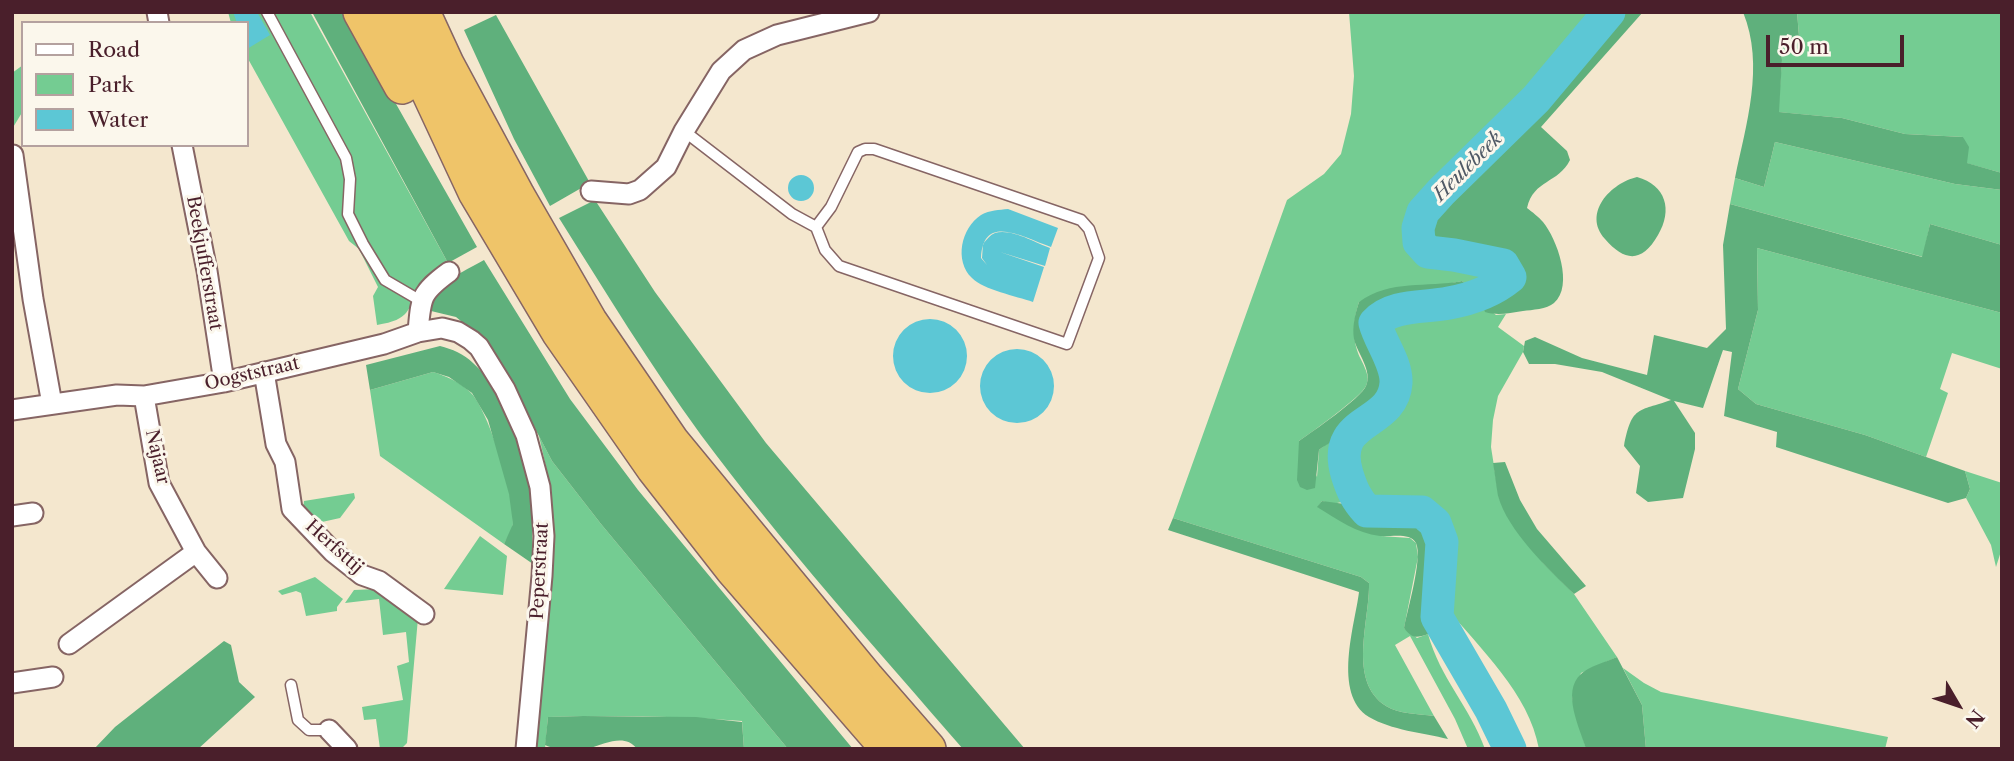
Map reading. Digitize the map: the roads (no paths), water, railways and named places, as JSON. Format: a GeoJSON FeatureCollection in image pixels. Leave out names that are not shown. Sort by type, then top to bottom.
{"type":"FeatureCollection","features":[{"type":"Feature","properties":{"kind":"highway"},"geometry":{"type":"LineString","coordinates":[[361,12],[441,157],[476,192]]}},
{"type":"Feature","properties":{"kind":"highway"},"geometry":{"type":"LineString","coordinates":[[392,12],[476,192],[561,333],[654,468],[733,569],[889,749]]}},
{"type":"Feature","properties":{"kind":"highway"},"geometry":{"type":"LineString","coordinates":[[422,12],[446,64],[517,196],[589,321],[671,441],[928,749]]}},
{"type":"Feature","properties":{"kind":"highway"},"geometry":{"type":"LineString","coordinates":[[431,12],[446,64]]}},
{"type":"Feature","properties":{"kind":"street"},"geometry":{"type":"LineString","coordinates":[[590,191],[629,194],[640,190],[666,167],[684,131],[721,71],[744,50],[777,36],[869,12]]}},
{"type":"Feature","properties":{"kind":"street","name":"Beekjufferstraat"},"geometry":{"type":"LineString","coordinates":[[182,147],[207,271],[224,382]]}},
{"type":"Feature","properties":{"kind":"street"},"geometry":{"type":"LineString","coordinates":[[13,155],[33,299],[52,404]]}},
{"type":"Feature","properties":{"kind":"street"},"geometry":{"type":"LineString","coordinates":[[418,332],[421,301],[429,286],[449,272]]}},
{"type":"Feature","properties":{"kind":"street","name":"Peperstraat"},"geometry":{"type":"LineString","coordinates":[[418,332],[442,328],[458,332],[479,348],[505,388],[526,435],[536,474],[544,536],[526,749]]}},
{"type":"Feature","properties":{"kind":"street","name":"Oogststraat"},"geometry":{"type":"LineString","coordinates":[[12,410],[117,395],[144,396],[224,382],[384,344],[418,332]]}},
{"type":"Feature","properties":{"kind":"street","name":"Herfsttij"},"geometry":{"type":"LineString","coordinates":[[264,372],[276,444],[285,462],[292,509],[333,552],[362,575],[379,581],[424,614]]}},
{"type":"Feature","properties":{"kind":"street","name":"Najaar"},"geometry":{"type":"LineString","coordinates":[[144,396],[159,483],[196,552],[217,578]]}},
{"type":"Feature","properties":{"kind":"street"},"geometry":{"type":"LineString","coordinates":[[12,516],[33,513]]}},
{"type":"Feature","properties":{"kind":"street"},"geometry":{"type":"LineString","coordinates":[[69,644],[196,552]]}},
{"type":"Feature","properties":{"kind":"street"},"geometry":{"type":"LineString","coordinates":[[12,683],[53,677]]}},
{"type":"Feature","properties":{"kind":"lane"},"geometry":{"type":"LineString","coordinates":[[267,12],[346,158],[350,179],[348,214],[363,244],[385,280],[421,301]]}},
{"type":"Feature","properties":{"kind":"lane"},"geometry":{"type":"LineString","coordinates":[[684,131],[792,214],[816,227],[825,250],[839,266],[1067,344],[1099,258],[1089,229],[1081,220],[874,149],[858,152],[831,207],[816,227]]}},
{"type":"Feature","properties":{"kind":"lane"},"geometry":{"type":"LineString","coordinates":[[291,685],[298,720],[309,730],[335,742]]}},
{"type":"Feature","properties":{"kind":"water"},"geometry":{"type":"Polygon","coordinates":[[[233,12],[257,12],[270,35],[248,48],[248,21],[236,21],[233,12]]]}},
{"type":"Feature","properties":{"kind":"water"},"geometry":{"type":"Polygon","coordinates":[[[801,175],[810,179],[814,188],[810,197],[801,201],[792,197],[788,188],[792,179],[801,175]]]}},
{"type":"Feature","properties":{"kind":"water"},"geometry":{"type":"Polygon","coordinates":[[[1008,209],[1058,228],[1051,247],[1018,234],[1001,232],[1050,248],[1045,266],[1000,252],[1044,267],[1033,302],[977,282],[966,271],[963,263],[962,245],[969,228],[981,215],[991,211],[1008,209]]]}},
{"type":"Feature","properties":{"kind":"water"},"geometry":{"type":"Polygon","coordinates":[[[930,319],[951,325],[961,335],[967,356],[961,377],[951,387],[930,393],[909,387],[899,377],[893,356],[899,335],[909,325],[930,319]]]}},
{"type":"Feature","properties":{"kind":"water"},"geometry":{"type":"Polygon","coordinates":[[[1017,349],[1038,355],[1048,365],[1054,386],[1048,407],[1038,417],[1017,423],[996,417],[986,407],[980,386],[986,365],[996,355],[1017,349]]]}},
{"type":"Feature","properties":{"kind":"waterway","name":"Heulebeek"},"geometry":{"type":"LineString","coordinates":[[1510,749],[1491,710],[1437,617],[1442,542],[1435,523],[1422,512],[1367,511],[1353,490],[1344,455],[1347,442],[1354,432],[1385,408],[1396,383],[1394,368],[1375,323],[1399,310],[1473,297],[1510,277],[1503,265],[1428,252],[1419,242],[1418,228],[1423,212],[1536,99],[1609,12]]}}]}
